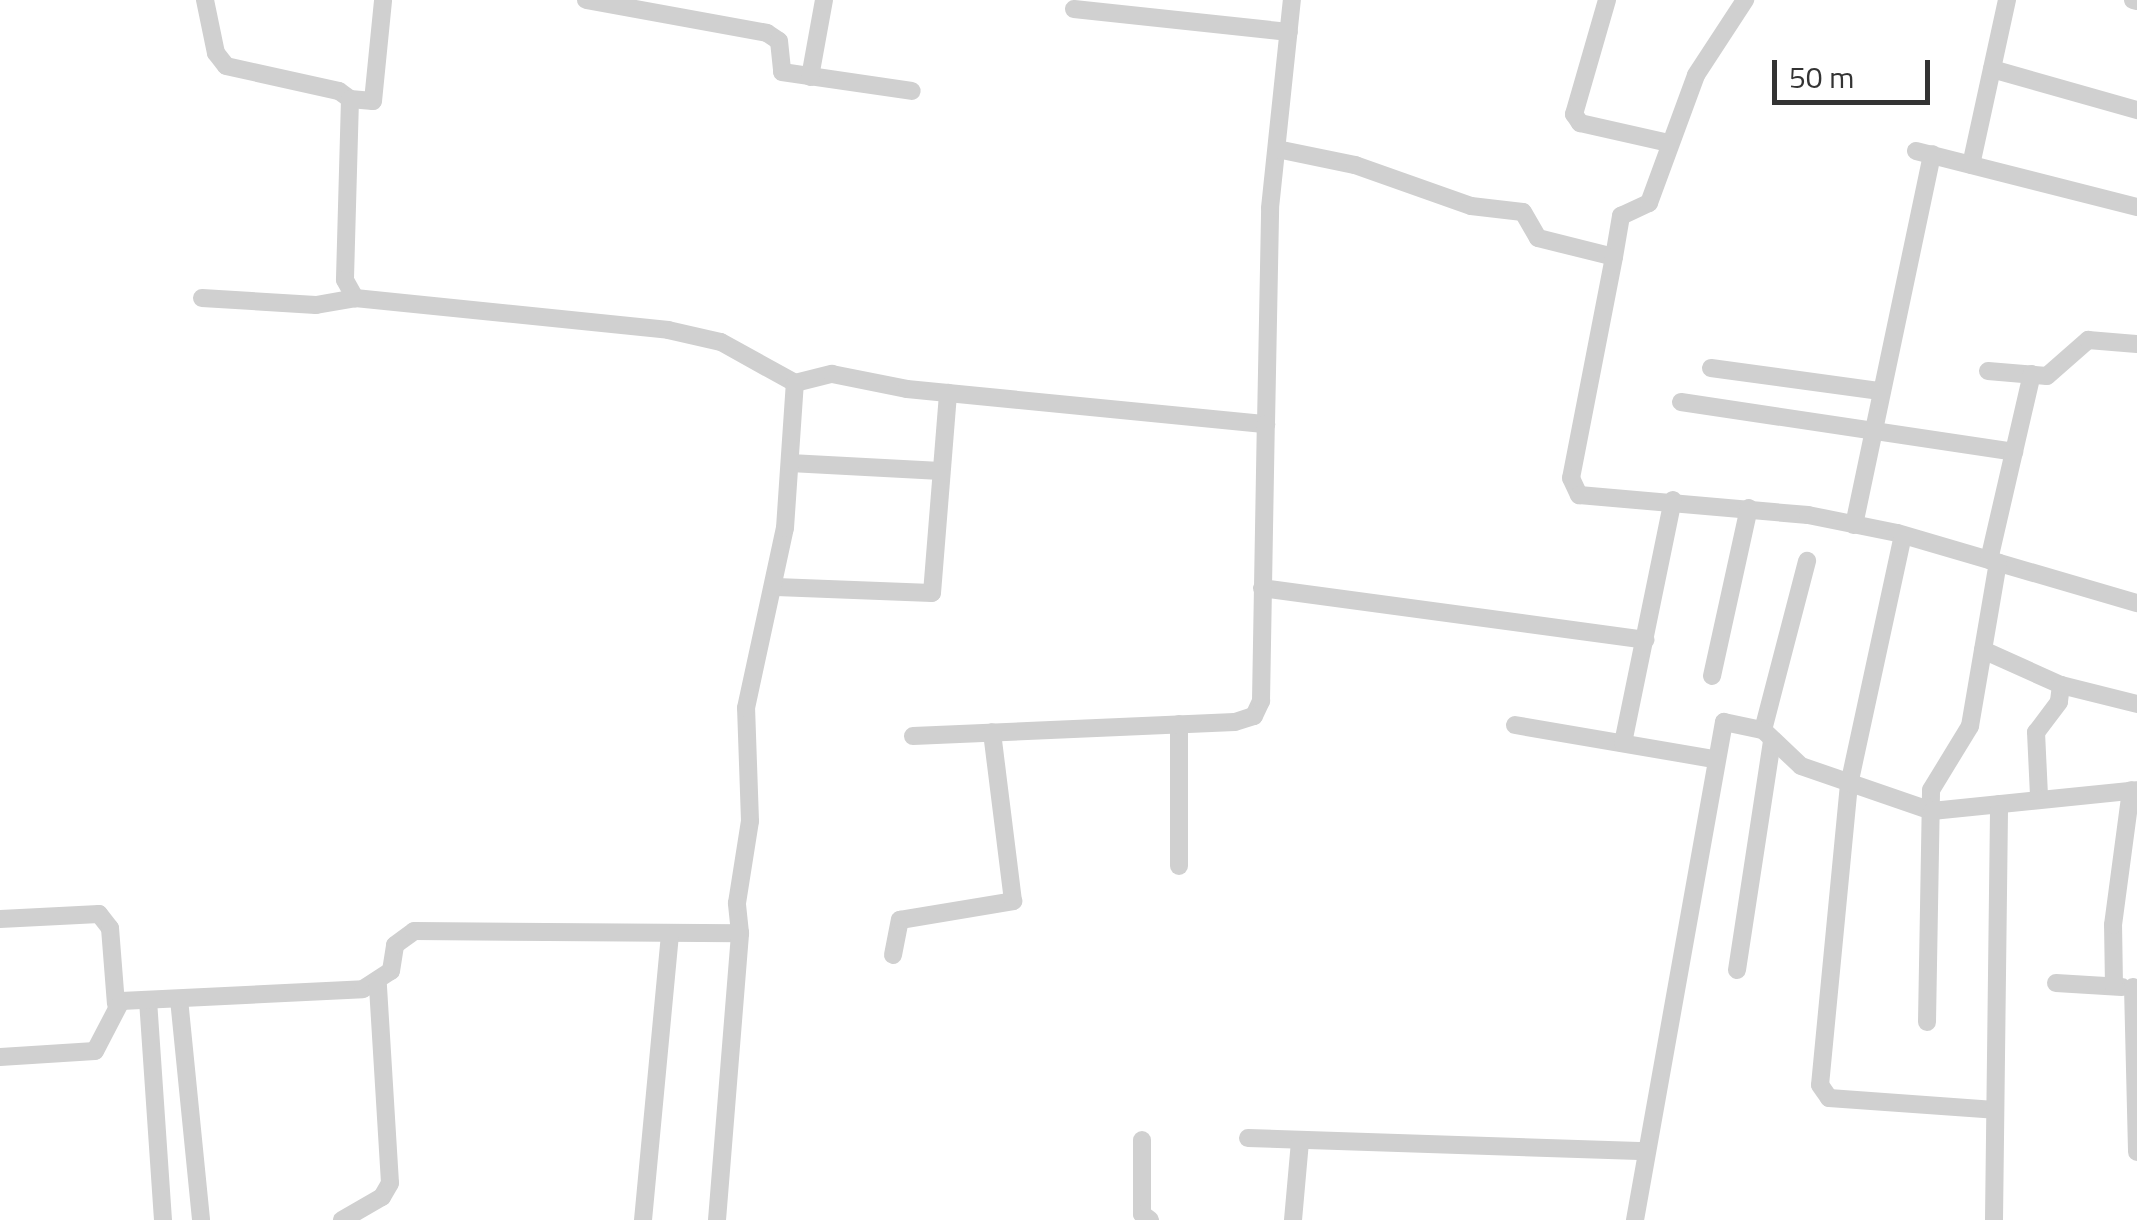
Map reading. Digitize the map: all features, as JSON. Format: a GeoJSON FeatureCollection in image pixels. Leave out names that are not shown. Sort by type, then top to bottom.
{"type":"FeatureCollection","features":[{"type":"Feature","properties":{"kind":"street"},"geometry":{"type":"LineString","coordinates":[[206,0],[216,53],[226,66],[339,91],[350,99],[374,101],[383,0]]}},
{"type":"Feature","properties":{"kind":"street"},"geometry":{"type":"LineString","coordinates":[[586,0],[767,33],[779,40],[778,68],[810,77],[912,91]]}},
{"type":"Feature","properties":{"kind":"street"},"geometry":{"type":"LineString","coordinates":[[810,77],[824,0]]}},
{"type":"Feature","properties":{"kind":"street"},"geometry":{"type":"LineString","coordinates":[[912,736],[1236,722],[1258,711],[1276,148],[1292,0]]}},
{"type":"Feature","properties":{"kind":"street"},"geometry":{"type":"LineString","coordinates":[[1607,0],[1574,114],[1580,122],[1669,142]]}},
{"type":"Feature","properties":{"kind":"street"},"geometry":{"type":"LineString","coordinates":[[1745,0],[1696,75],[1649,203],[1620,216],[1571,478],[1580,495],[1749,508],[1854,525],[1904,535],[2137,602]]}},
{"type":"Feature","properties":{"kind":"street"},"geometry":{"type":"LineString","coordinates":[[1971,164],[2006,0]]}},
{"type":"Feature","properties":{"kind":"street"},"geometry":{"type":"LineString","coordinates":[[1074,9],[1289,32]]}},
{"type":"Feature","properties":{"kind":"street"},"geometry":{"type":"LineString","coordinates":[[1992,70],[2137,110]]}},
{"type":"Feature","properties":{"kind":"street"},"geometry":{"type":"LineString","coordinates":[[350,99],[345,280],[354,298]]}},
{"type":"Feature","properties":{"kind":"street"},"geometry":{"type":"LineString","coordinates":[[1276,148],[1355,165],[1472,206],[1522,212],[1538,238],[1614,257]]}},
{"type":"Feature","properties":{"kind":"street"},"geometry":{"type":"LineString","coordinates":[[1854,525],[1924,153],[2137,207]]}},
{"type":"Feature","properties":{"kind":"street"},"geometry":{"type":"LineString","coordinates":[[202,298],[316,304],[354,298],[668,330],[734,347],[795,383],[832,374],[948,393],[1266,424]]}},
{"type":"Feature","properties":{"kind":"street"},"geometry":{"type":"LineString","coordinates":[[1988,370],[2056,374],[2088,340],[2137,344]]}},
{"type":"Feature","properties":{"kind":"street"},"geometry":{"type":"LineString","coordinates":[[1711,368],[1878,391]]}},
{"type":"Feature","properties":{"kind":"street"},"geometry":{"type":"LineString","coordinates":[[1927,1022],[1936,778],[1970,726],[1994,561],[2032,374]]}},
{"type":"Feature","properties":{"kind":"street"},"geometry":{"type":"LineString","coordinates":[[716,1220],[740,933],[737,903],[750,804],[746,708],[776,587],[795,383]]}},
{"type":"Feature","properties":{"kind":"street"},"geometry":{"type":"LineString","coordinates":[[776,587],[932,593],[948,393]]}},
{"type":"Feature","properties":{"kind":"street"},"geometry":{"type":"LineString","coordinates":[[1681,402],[2014,452]]}},
{"type":"Feature","properties":{"kind":"street"},"geometry":{"type":"LineString","coordinates":[[790,463],[942,471]]}},
{"type":"Feature","properties":{"kind":"street"},"geometry":{"type":"LineString","coordinates":[[1623,743],[1673,500]]}},
{"type":"Feature","properties":{"kind":"street"},"geometry":{"type":"LineString","coordinates":[[1712,676],[1749,508]]}},
{"type":"Feature","properties":{"kind":"street"},"geometry":{"type":"LineString","coordinates":[[1904,535],[1849,784],[1829,934],[1823,1093],[1995,1110]]}},
{"type":"Feature","properties":{"kind":"street"},"geometry":{"type":"LineString","coordinates":[[1737,970],[1768,736],[1807,560]]}},
{"type":"Feature","properties":{"kind":"street"},"geometry":{"type":"LineString","coordinates":[[1262,588],[1644,640]]}},
{"type":"Feature","properties":{"kind":"street"},"geometry":{"type":"LineString","coordinates":[[1983,650],[2061,685],[2137,704]]}},
{"type":"Feature","properties":{"kind":"street"},"geometry":{"type":"LineString","coordinates":[[2039,796],[2036,732],[2059,702],[2061,685]]}},
{"type":"Feature","properties":{"kind":"street"},"geometry":{"type":"LineString","coordinates":[[1635,1220],[1714,759],[1724,722],[1768,736],[1787,759],[1932,812],[2039,796],[2134,790],[2112,925],[2128,987],[2137,1152]]}},
{"type":"Feature","properties":{"kind":"street"},"geometry":{"type":"LineString","coordinates":[[1179,724],[1179,866]]}},
{"type":"Feature","properties":{"kind":"street"},"geometry":{"type":"LineString","coordinates":[[1516,725],[1714,759]]}},
{"type":"Feature","properties":{"kind":"street"},"geometry":{"type":"LineString","coordinates":[[893,955],[900,920],[1014,900],[992,732]]}},
{"type":"Feature","properties":{"kind":"street"},"geometry":{"type":"LineString","coordinates":[[1994,1220],[1999,804]]}},
{"type":"Feature","properties":{"kind":"street"},"geometry":{"type":"LineString","coordinates":[[0,920],[99,914],[110,928],[116,1004],[95,1051],[0,1057]]}},
{"type":"Feature","properties":{"kind":"street"},"geometry":{"type":"LineString","coordinates":[[116,1004],[378,984],[390,971],[395,945],[414,931],[670,936],[740,933]]}},
{"type":"Feature","properties":{"kind":"street"},"geometry":{"type":"LineString","coordinates":[[644,1220],[670,936]]}},
{"type":"Feature","properties":{"kind":"street"},"geometry":{"type":"LineString","coordinates":[[2056,983],[2128,987]]}},
{"type":"Feature","properties":{"kind":"street"},"geometry":{"type":"LineString","coordinates":[[342,1220],[382,1197],[390,1183],[378,984]]}},
{"type":"Feature","properties":{"kind":"street"},"geometry":{"type":"LineString","coordinates":[[178,999],[201,1220]]}},
{"type":"Feature","properties":{"kind":"street"},"geometry":{"type":"LineString","coordinates":[[148,1000],[163,1220]]}},
{"type":"Feature","properties":{"kind":"street"},"geometry":{"type":"LineString","coordinates":[[1248,1138],[1647,1152]]}},
{"type":"Feature","properties":{"kind":"street"},"geometry":{"type":"LineString","coordinates":[[1142,1140],[1142,1214],[1150,1220]]}},
{"type":"Feature","properties":{"kind":"street"},"geometry":{"type":"LineString","coordinates":[[1293,1220],[1300,1141]]}}]}
